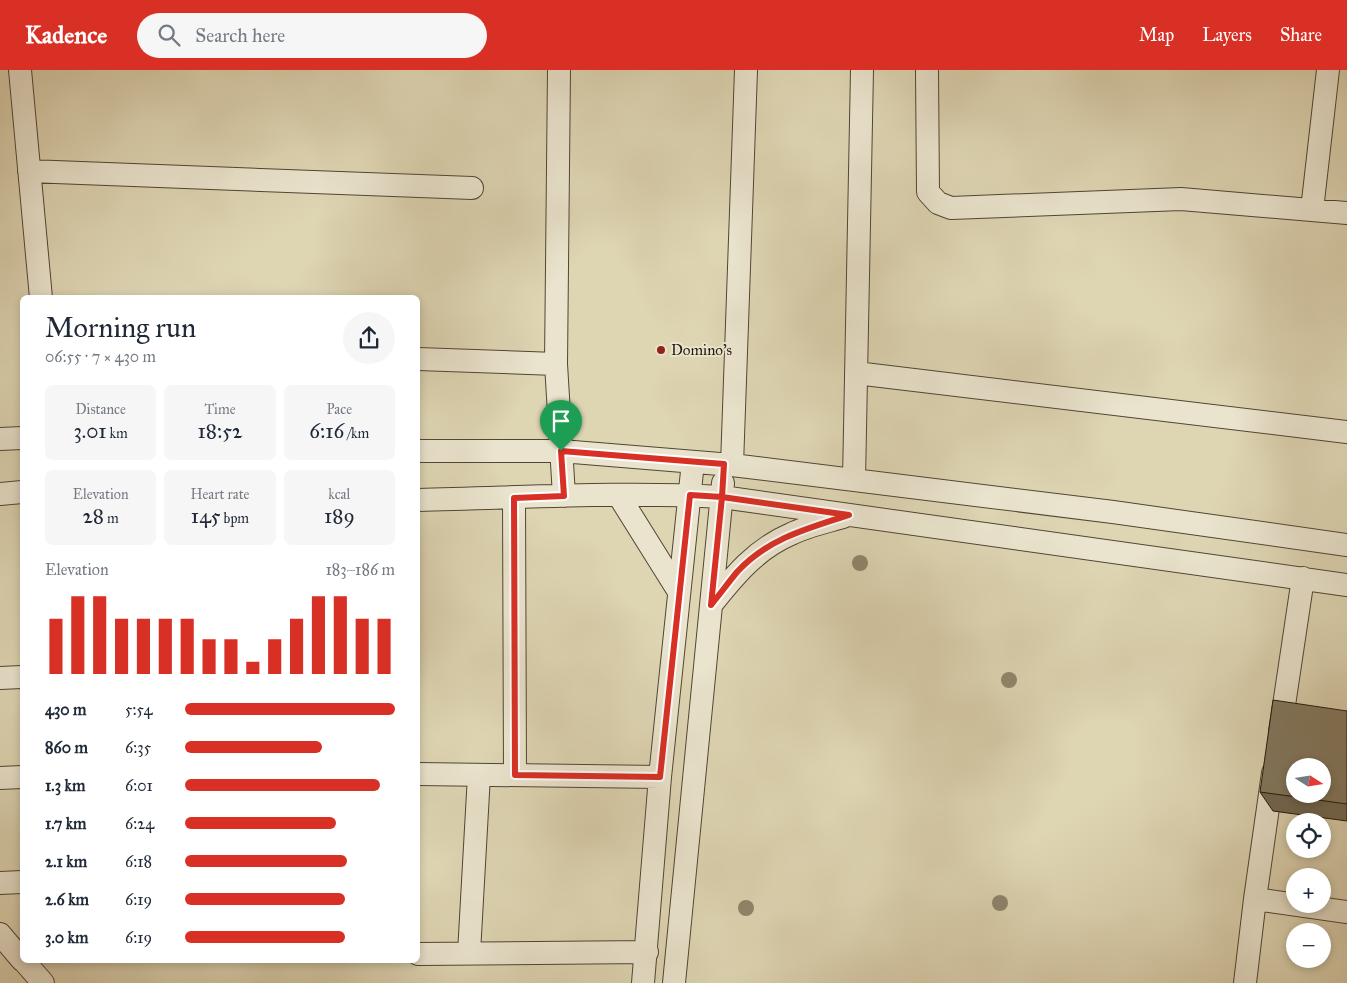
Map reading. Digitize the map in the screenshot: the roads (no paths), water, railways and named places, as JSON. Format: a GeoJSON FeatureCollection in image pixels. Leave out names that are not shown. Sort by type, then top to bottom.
{"type":"FeatureCollection","features":[{"type":"Feature","properties":{"kind":"street"},"geometry":{"type":"LineString","coordinates":[[20,70],[41,295]]}},
{"type":"Feature","properties":{"kind":"street"},"geometry":{"type":"LineString","coordinates":[[559,70],[556,364],[564,496]]}},
{"type":"Feature","properties":{"kind":"street"},"geometry":{"type":"LineString","coordinates":[[674,983],[722,497],[728,465],[746,70]]}},
{"type":"Feature","properties":{"kind":"street"},"geometry":{"type":"LineString","coordinates":[[854,480],[862,70]]}},
{"type":"Feature","properties":{"kind":"street"},"geometry":{"type":"LineString","coordinates":[[927,70],[928,192],[938,203],[950,208],[1181,199],[1347,213]]}},
{"type":"Feature","properties":{"kind":"street"},"geometry":{"type":"LineString","coordinates":[[1312,210],[1328,70]]}},
{"type":"Feature","properties":{"kind":"street"},"geometry":{"type":"LineString","coordinates":[[29,171],[472,188]]}},
{"type":"Feature","properties":{"kind":"street"},"geometry":{"type":"LineString","coordinates":[[420,358],[556,364]]}},
{"type":"Feature","properties":{"kind":"street"},"geometry":{"type":"LineString","coordinates":[[856,373],[1347,432]]}},
{"type":"Feature","properties":{"kind":"street"},"geometry":{"type":"LineString","coordinates":[[0,439],[20,438]]}},
{"type":"Feature","properties":{"kind":"street"},"geometry":{"type":"LineString","coordinates":[[420,451],[561,451],[728,465],[1347,545]]}},
{"type":"Feature","properties":{"kind":"street"},"geometry":{"type":"LineString","coordinates":[[643,983],[660,777],[693,462]]}},
{"type":"Feature","properties":{"kind":"street"},"geometry":{"type":"LineString","coordinates":[[0,494],[20,492]]}},
{"type":"Feature","properties":{"kind":"street"},"geometry":{"type":"LineString","coordinates":[[420,500],[564,496],[690,495],[722,497],[1347,585]]}},
{"type":"Feature","properties":{"kind":"street"},"geometry":{"type":"LineString","coordinates":[[619,496],[679,592]]}},
{"type":"Feature","properties":{"kind":"street"},"geometry":{"type":"LineString","coordinates":[[514,498],[515,775]]}},
{"type":"Feature","properties":{"kind":"street"},"geometry":{"type":"LineString","coordinates":[[711,605],[738,572],[772,544],[792,533],[849,515]]}},
{"type":"Feature","properties":{"kind":"street"},"geometry":{"type":"LineString","coordinates":[[1245,983],[1255,899],[1292,712],[1303,578]]}},
{"type":"Feature","properties":{"kind":"street"},"geometry":{"type":"LineString","coordinates":[[0,678],[20,677]]}},
{"type":"Feature","properties":{"kind":"street"},"geometry":{"type":"LineString","coordinates":[[420,774],[660,777]]}},
{"type":"Feature","properties":{"kind":"street"},"geometry":{"type":"LineString","coordinates":[[469,953],[479,775]]}},
{"type":"Feature","properties":{"kind":"street"},"geometry":{"type":"LineString","coordinates":[[0,778],[20,777]]}},
{"type":"Feature","properties":{"kind":"street"},"geometry":{"type":"LineString","coordinates":[[0,883],[20,882]]}},
{"type":"Feature","properties":{"kind":"street"},"geometry":{"type":"LineString","coordinates":[[1255,899],[1347,912]]}},
{"type":"Feature","properties":{"kind":"street"},"geometry":{"type":"LineString","coordinates":[[0,934],[20,957]]}},
{"type":"Feature","properties":{"kind":"street"},"geometry":{"type":"LineString","coordinates":[[420,954],[647,952]]}},
{"type":"Feature","properties":{"kind":"street"},"geometry":{"type":"LineString","coordinates":[[26,963],[43,983]]}},
{"type":"Feature","properties":{"kind":"place","name":"Domino's"},"geometry":{"type":"Point","coordinates":[661,350]}}]}
